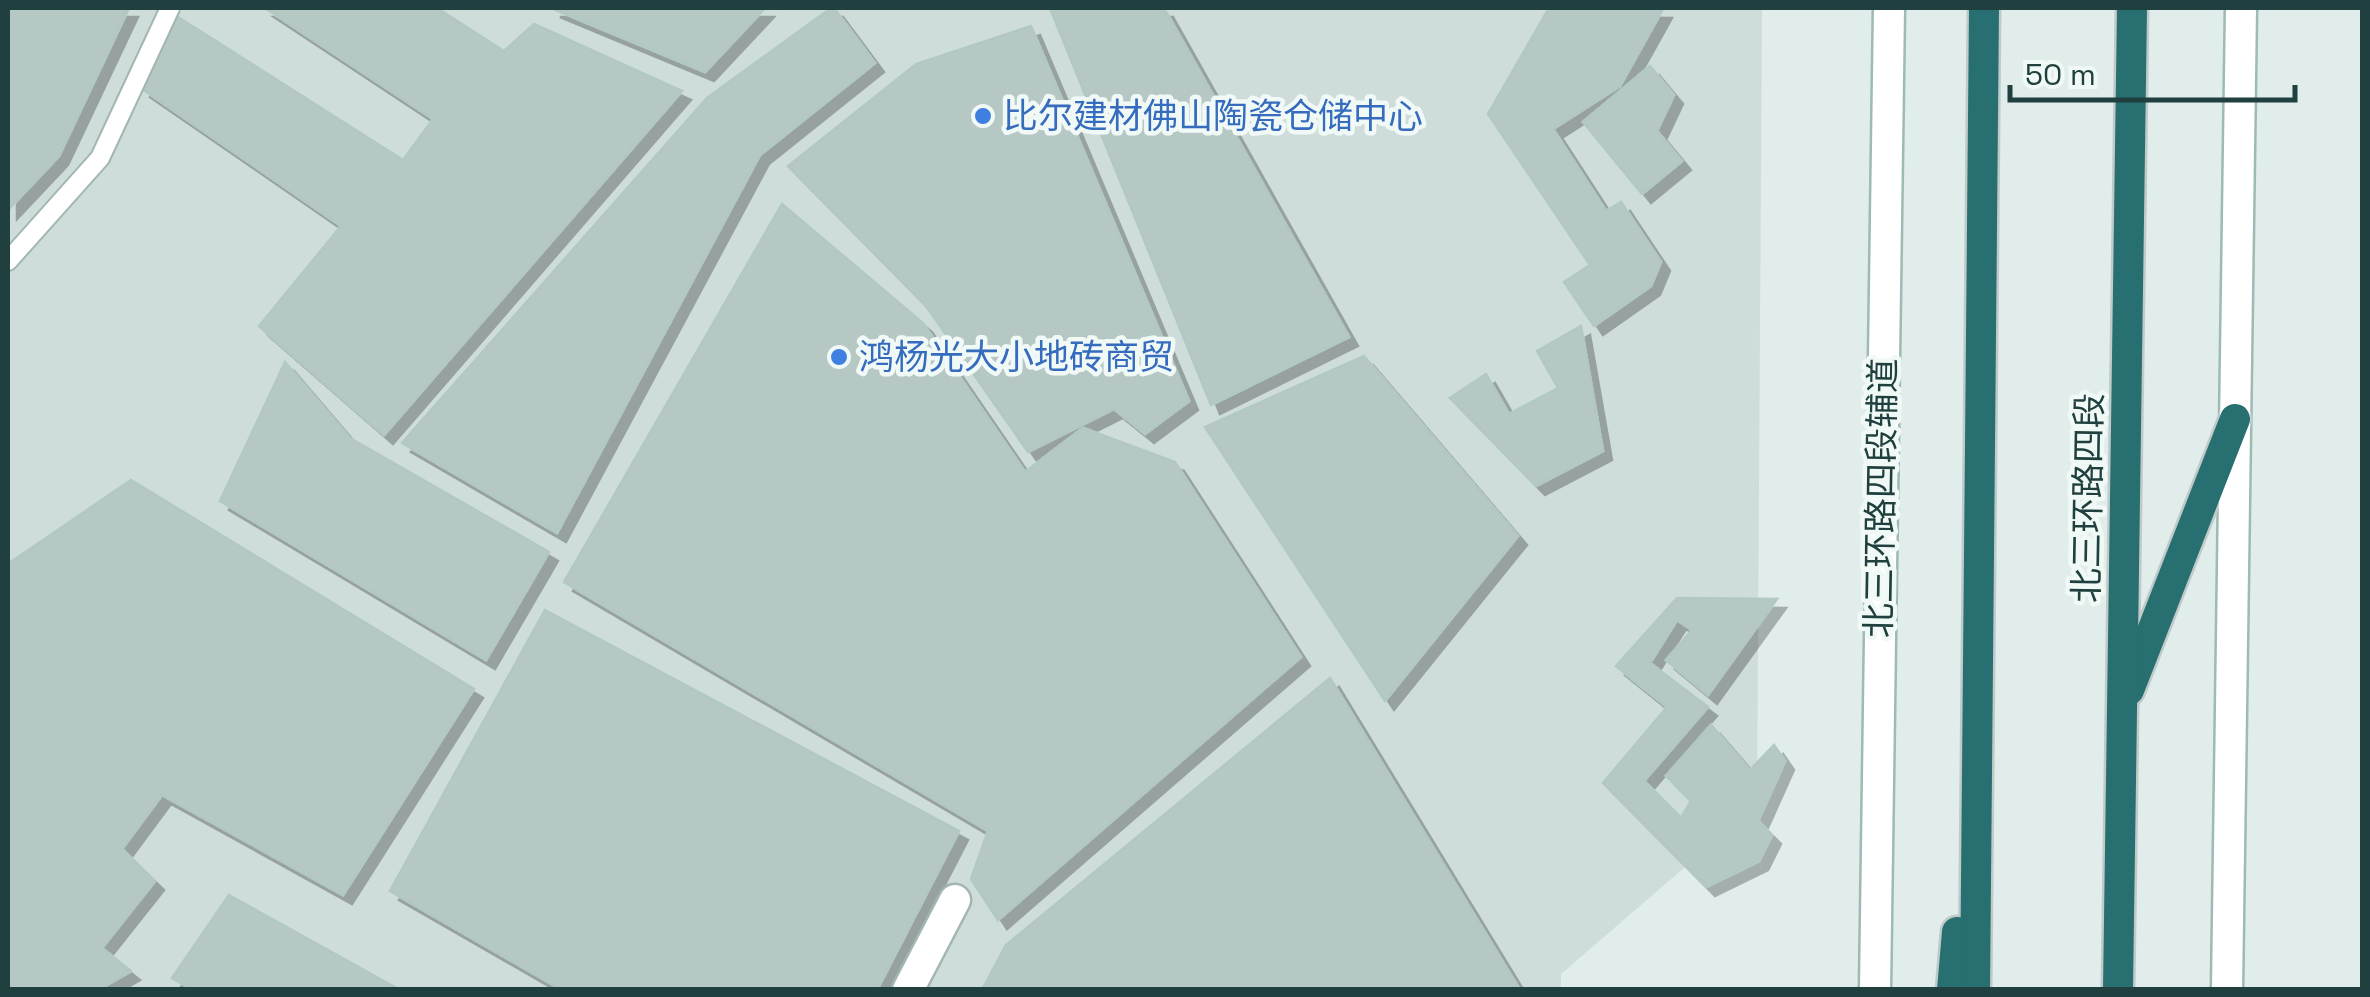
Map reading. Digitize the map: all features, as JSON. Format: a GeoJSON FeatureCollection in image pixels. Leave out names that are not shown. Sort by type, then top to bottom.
{"type":"FeatureCollection","features":[{"type":"Feature","properties":{"kind":"highway"},"geometry":{"type":"LineString","coordinates":[[1975,990],[1984,8]]}},
{"type":"Feature","properties":{"kind":"highway","name":"北三环路四段"},"geometry":{"type":"LineString","coordinates":[[2118,990],[2132,8]]}},
{"type":"Feature","properties":{"kind":"highway"},"geometry":{"type":"LineString","coordinates":[[2122,706],[2236,419]]}},
{"type":"Feature","properties":{"kind":"highway"},"geometry":{"type":"LineString","coordinates":[[1952,990],[1977,710]]}},
{"type":"Feature","properties":{"kind":"main road","name":"北三环路四段辅道"},"geometry":{"type":"LineString","coordinates":[[1875,990],[1890,8]]}},
{"type":"Feature","properties":{"kind":"main road"},"geometry":{"type":"LineString","coordinates":[[2227,990],[2242,8]]}},
{"type":"Feature","properties":{"kind":"main road"},"geometry":{"type":"LineString","coordinates":[[908,990],[955,900]]}},
{"type":"Feature","properties":{"kind":"lane"},"geometry":{"type":"LineString","coordinates":[[8,261],[100,158],[170,8]]}},
{"type":"Feature","properties":{"kind":"shaded area"},"geometry":{"type":"Polygon","coordinates":[[[8,8],[1762,8],[1757,805],[1561,974],[1561,989],[8,989],[8,8]]]}},
{"type":"Feature","properties":{"kind":"building"},"geometry":{"type":"Polygon","coordinates":[[[8,8],[129,8],[59,156],[8,210],[8,8]]]}},
{"type":"Feature","properties":{"kind":"building"},"geometry":{"type":"Polygon","coordinates":[[[265,8],[437,8],[504,51],[534,24],[682,91],[384,435],[259,326],[341,226],[141,88],[178,17],[403,160],[433,119],[265,8]]]}},
{"type":"Feature","properties":{"kind":"building"},"geometry":{"type":"Polygon","coordinates":[[[551,8],[765,8],[705,72],[551,8]]]}},
{"type":"Feature","properties":{"kind":"building"},"geometry":{"type":"Polygon","coordinates":[[[831,8],[875,63],[760,155],[557,533],[402,443],[707,98],[831,8]]]}},
{"type":"Feature","properties":{"kind":"building"},"geometry":{"type":"Polygon","coordinates":[[[1050,8],[1164,8],[1349,337],[1211,405],[1050,8]]]}},
{"type":"Feature","properties":{"kind":"building"},"geometry":{"type":"Polygon","coordinates":[[[1549,8],[1663,9],[1620,86],[1553,129],[1606,211],[1621,202],[1661,262],[1651,286],[1594,326],[1564,282],[1590,265],[1488,114],[1549,8]]]}},
{"type":"Feature","properties":{"kind":"building"},"geometry":{"type":"Polygon","coordinates":[[[1031,26],[1189,401],[1145,434],[1114,409],[1028,452],[926,306],[788,166],[916,64],[1031,26]]]}},
{"type":"Feature","properties":{"kind":"building"},"geometry":{"type":"Polygon","coordinates":[[[1650,66],[1674,95],[1657,131],[1682,161],[1642,194],[1583,122],[1650,66]]]}},
{"type":"Feature","properties":{"kind":"building"},"geometry":{"type":"Polygon","coordinates":[[[782,204],[923,323],[1025,472],[1083,428],[1175,462],[1301,657],[998,920],[971,879],[988,831],[564,582],[782,204]]]}},
{"type":"Feature","properties":{"kind":"building"},"geometry":{"type":"Polygon","coordinates":[[[1581,326],[1603,451],[1536,486],[1450,398],[1486,374],[1509,414],[1558,388],[1537,351],[1581,326]]]}},
{"type":"Feature","properties":{"kind":"building"},"geometry":{"type":"Polygon","coordinates":[[[1364,356],[1518,536],[1385,701],[1205,427],[1364,356]]]}},
{"type":"Feature","properties":{"kind":"building"},"geometry":{"type":"Polygon","coordinates":[[[285,362],[350,438],[549,552],[486,660],[220,501],[285,362]]]}},
{"type":"Feature","properties":{"kind":"building"},"geometry":{"type":"Polygon","coordinates":[[[131,480],[474,689],[343,895],[162,795],[122,849],[155,881],[102,948],[131,971],[98,990],[8,990],[8,564],[131,480]]]}},
{"type":"Feature","properties":{"kind":"building"},"geometry":{"type":"Polygon","coordinates":[[[1677,598],[1777,599],[1708,695],[1666,660],[1692,630],[1677,620],[1650,663],[1708,707],[1644,781],[1681,818],[1691,801],[1666,776],[1711,725],[1750,770],[1774,745],[1785,761],[1758,821],[1772,835],[1759,861],[1706,887],[1603,783],[1667,707],[1616,666],[1677,598]]]}},
{"type":"Feature","properties":{"kind":"building"},"geometry":{"type":"Polygon","coordinates":[[[545,610],[959,831],[877,990],[562,990],[390,891],[545,610]]]}},
{"type":"Feature","properties":{"kind":"building"},"geometry":{"type":"Polygon","coordinates":[[[1330,678],[1520,990],[982,990],[1006,945],[1330,678]]]}},
{"type":"Feature","properties":{"kind":"building"},"geometry":{"type":"Polygon","coordinates":[[[229,895],[400,990],[193,990],[172,978],[229,895]]]}},
{"type":"Feature","properties":{"kind":"place","name":"比尔建材佛山陶瓷仓储中心"},"geometry":{"type":"Point","coordinates":[983,116]}},
{"type":"Feature","properties":{"kind":"place","name":"鸿杨光大小地砖商贸"},"geometry":{"type":"Point","coordinates":[839,357]}}]}
